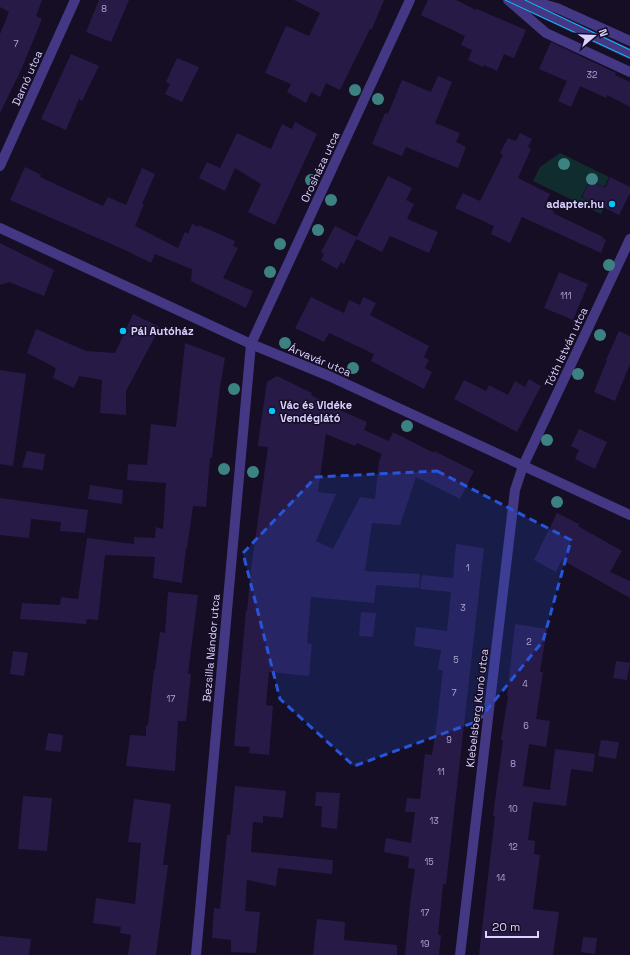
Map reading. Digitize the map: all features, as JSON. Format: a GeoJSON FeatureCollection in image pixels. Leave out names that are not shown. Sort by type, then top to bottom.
{"type":"FeatureCollection","features":[{"type":"Feature","properties":{"kind":"street","name":"Darnó utca"},"geometry":{"type":"LineString","coordinates":[[0,166],[75,0]]}},
{"type":"Feature","properties":{"kind":"street","name":"Orosháza utca"},"geometry":{"type":"LineString","coordinates":[[251,344],[410,0]]}},
{"type":"Feature","properties":{"kind":"street"},"geometry":{"type":"LineString","coordinates":[[508,0],[546,34],[630,72]]}},
{"type":"Feature","properties":{"kind":"street"},"geometry":{"type":"LineString","coordinates":[[515,0],[630,54]]}},
{"type":"Feature","properties":{"kind":"street"},"geometry":{"type":"LineString","coordinates":[[528,0],[558,8],[630,41]]}},
{"type":"Feature","properties":{"kind":"street","name":"Árvavár utca"},"geometry":{"type":"LineString","coordinates":[[0,228],[251,344],[329,376],[630,515]]}},
{"type":"Feature","properties":{"kind":"street","name":"Tóth István utca"},"geometry":{"type":"LineString","coordinates":[[523,466],[630,239]]}},
{"type":"Feature","properties":{"kind":"street","name":"Bezsilla Nándor utca"},"geometry":{"type":"LineString","coordinates":[[196,955],[251,344]]}},
{"type":"Feature","properties":{"kind":"street","name":"Klebelsberg Kunó utca"},"geometry":{"type":"LineString","coordinates":[[460,955],[515,490],[523,466]]}},
{"type":"Feature","properties":{"kind":"highlighted area"},"geometry":{"type":"Polygon","coordinates":[[[437,471],[571,540],[543,641],[478,721],[354,766],[280,699],[243,553],[316,477],[437,471]]]}},
{"type":"Feature","properties":{"kind":"green space"},"geometry":{"type":"Polygon","coordinates":[[[560,153],[609,177],[604,187],[590,180],[581,197],[604,208],[601,214],[533,181],[540,167],[560,153]]]}},
{"type":"Feature","properties":{"kind":"building"},"geometry":{"type":"Polygon","coordinates":[[[0,0],[42,0],[36,16],[42,19],[21,70],[0,113],[0,34],[9,12],[0,7],[0,0]]]}},
{"type":"Feature","properties":{"kind":"building"},"geometry":{"type":"Polygon","coordinates":[[[99,0],[129,0],[111,42],[86,32],[99,0]]]}},
{"type":"Feature","properties":{"kind":"building"},"geometry":{"type":"Polygon","coordinates":[[[294,0],[384,0],[372,29],[370,29],[340,90],[326,83],[320,97],[311,92],[306,103],[287,92],[291,84],[265,73],[286,26],[309,36],[320,13],[294,0]]]}},
{"type":"Feature","properties":{"kind":"building"},"geometry":{"type":"Polygon","coordinates":[[[428,0],[456,0],[476,10],[477,9],[526,30],[514,58],[504,54],[497,71],[484,65],[483,67],[468,60],[472,50],[461,45],[465,36],[421,15],[428,0]]]}},
{"type":"Feature","properties":{"kind":"building"},"geometry":{"type":"Polygon","coordinates":[[[551,42],[616,73],[615,75],[630,82],[630,107],[607,95],[606,98],[580,86],[571,107],[558,101],[567,81],[539,69],[551,42]]]}},
{"type":"Feature","properties":{"kind":"building"},"geometry":{"type":"Polygon","coordinates":[[[71,54],[99,66],[82,101],[79,99],[66,130],[41,119],[71,54]]]}},
{"type":"Feature","properties":{"kind":"building"},"geometry":{"type":"Polygon","coordinates":[[[177,58],[199,67],[182,102],[165,94],[170,84],[166,82],[177,58]]]}},
{"type":"Feature","properties":{"kind":"building"},"geometry":{"type":"Polygon","coordinates":[[[438,76],[452,82],[435,123],[460,133],[456,142],[466,147],[458,168],[406,147],[402,156],[372,144],[385,113],[388,114],[402,80],[431,92],[438,76]]]}},
{"type":"Feature","properties":{"kind":"building"},"geometry":{"type":"Polygon","coordinates":[[[295,122],[317,134],[275,225],[248,212],[261,184],[235,168],[225,191],[199,178],[207,162],[220,168],[237,133],[271,149],[282,124],[292,129],[295,122]]]}},
{"type":"Feature","properties":{"kind":"building"},"geometry":{"type":"Polygon","coordinates":[[[520,133],[532,139],[528,147],[531,149],[518,178],[550,194],[544,207],[554,211],[553,213],[603,237],[602,238],[606,240],[601,253],[522,217],[510,243],[491,234],[494,226],[455,208],[463,193],[480,201],[503,155],[500,153],[508,138],[516,141],[520,133]]]}},
{"type":"Feature","properties":{"kind":"building"},"geometry":{"type":"Polygon","coordinates":[[[25,167],[41,175],[40,177],[103,206],[108,197],[126,205],[142,168],[155,174],[142,204],[144,204],[135,226],[178,248],[185,232],[188,234],[192,224],[198,227],[199,225],[235,241],[233,246],[238,248],[223,278],[253,291],[246,308],[191,281],[192,268],[191,269],[155,254],[151,263],[125,250],[10,200],[25,167]]]}},
{"type":"Feature","properties":{"kind":"building"},"geometry":{"type":"Polygon","coordinates":[[[388,176],[412,188],[406,200],[414,204],[407,219],[438,232],[429,253],[390,236],[382,252],[356,239],[344,264],[341,262],[337,269],[321,260],[324,254],[321,252],[335,226],[357,237],[388,176]]]}},
{"type":"Feature","properties":{"kind":"building"},"geometry":{"type":"Polygon","coordinates":[[[610,177],[630,187],[630,193],[619,215],[582,197],[589,183],[593,185],[595,183],[605,188],[610,177]]]}},
{"type":"Feature","properties":{"kind":"building"},"geometry":{"type":"Polygon","coordinates":[[[0,243],[54,270],[44,296],[9,282],[0,285],[0,243]]]}},
{"type":"Feature","properties":{"kind":"building"},"geometry":{"type":"Polygon","coordinates":[[[559,272],[588,284],[573,320],[544,308],[559,272]]]}},
{"type":"Feature","properties":{"kind":"building"},"geometry":{"type":"Polygon","coordinates":[[[311,297],[344,313],[349,300],[360,305],[363,297],[376,303],[370,315],[429,346],[424,357],[429,360],[425,368],[432,372],[424,389],[371,361],[374,354],[329,333],[324,342],[295,328],[311,297]]]}},
{"type":"Feature","properties":{"kind":"building"},"geometry":{"type":"Polygon","coordinates":[[[133,314],[160,327],[126,391],[126,415],[100,413],[102,380],[79,376],[74,388],[53,378],[56,368],[27,353],[36,329],[86,351],[115,353],[133,314]]]}},
{"type":"Feature","properties":{"kind":"building"},"geometry":{"type":"Polygon","coordinates":[[[619,331],[630,336],[630,364],[615,401],[594,392],[619,331]]]}},
{"type":"Feature","properties":{"kind":"building"},"geometry":{"type":"Polygon","coordinates":[[[185,343],[225,358],[220,387],[212,458],[210,458],[206,507],[193,506],[182,583],[153,578],[155,557],[105,555],[98,620],[87,619],[86,624],[20,619],[22,603],[60,605],[61,597],[78,599],[87,538],[134,544],[134,537],[155,538],[156,527],[163,529],[166,483],[127,480],[128,464],[147,465],[151,424],[176,427],[185,343]]]}},
{"type":"Feature","properties":{"kind":"building"},"geometry":{"type":"Polygon","coordinates":[[[0,370],[26,374],[13,466],[0,464],[0,370]]]}},
{"type":"Feature","properties":{"kind":"building"},"geometry":{"type":"Polygon","coordinates":[[[277,376],[312,393],[311,395],[342,411],[367,422],[364,430],[389,441],[393,432],[474,471],[460,499],[416,477],[400,525],[372,523],[365,571],[420,574],[419,588],[376,585],[374,603],[311,597],[307,643],[312,644],[309,676],[269,672],[266,705],[273,706],[269,755],[249,753],[250,747],[234,746],[246,610],[247,611],[251,569],[268,447],[258,446],[267,382],[277,376]],[[326,434],[318,492],[336,494],[316,541],[333,549],[360,497],[375,499],[379,461],[382,454],[357,443],[355,446],[326,434]]]}},
{"type":"Feature","properties":{"kind":"building"},"geometry":{"type":"Polygon","coordinates":[[[529,379],[541,386],[517,432],[454,399],[464,380],[486,391],[489,385],[508,395],[515,381],[525,387],[529,379]]]}},
{"type":"Feature","properties":{"kind":"building"},"geometry":{"type":"Polygon","coordinates":[[[579,429],[607,442],[595,469],[575,459],[579,450],[571,446],[579,429]]]}},
{"type":"Feature","properties":{"kind":"building"},"geometry":{"type":"Polygon","coordinates":[[[27,451],[45,454],[43,470],[22,467],[27,451]]]}},
{"type":"Feature","properties":{"kind":"building"},"geometry":{"type":"Polygon","coordinates":[[[90,485],[123,490],[122,504],[88,499],[90,485]]]}},
{"type":"Feature","properties":{"kind":"building"},"geometry":{"type":"Polygon","coordinates":[[[0,498],[88,510],[85,533],[60,531],[61,522],[31,519],[29,538],[0,535],[0,498]]]}},
{"type":"Feature","properties":{"kind":"building"},"geometry":{"type":"Polygon","coordinates":[[[557,513],[579,524],[578,526],[622,551],[610,572],[630,581],[630,598],[562,560],[556,572],[534,560],[557,513]]]}},
{"type":"Feature","properties":{"kind":"building"},"geometry":{"type":"Polygon","coordinates":[[[456,544],[484,548],[446,884],[443,884],[438,935],[441,935],[439,955],[405,955],[415,869],[408,868],[409,857],[384,852],[386,838],[411,843],[415,812],[405,812],[407,798],[420,799],[425,754],[432,755],[437,721],[443,670],[438,670],[441,650],[414,646],[416,627],[447,631],[451,592],[420,589],[422,575],[453,578],[456,544]]]}},
{"type":"Feature","properties":{"kind":"building"},"geometry":{"type":"Polygon","coordinates":[[[168,592],[198,595],[188,674],[191,674],[186,721],[178,721],[175,771],[126,766],[130,735],[146,736],[146,725],[148,725],[160,632],[165,633],[168,592]]]}},
{"type":"Feature","properties":{"kind":"building"},"geometry":{"type":"Polygon","coordinates":[[[361,612],[376,613],[373,637],[359,636],[361,612]]]}},
{"type":"Feature","properties":{"kind":"building"},"geometry":{"type":"Polygon","coordinates":[[[515,624],[547,629],[540,672],[543,672],[536,719],[550,721],[546,747],[529,744],[523,786],[550,790],[555,749],[595,754],[593,772],[571,769],[566,806],[533,802],[528,840],[535,841],[534,854],[540,855],[533,909],[559,912],[553,955],[479,955],[495,816],[493,816],[503,740],[501,740],[508,696],[515,624]]]}},
{"type":"Feature","properties":{"kind":"building"},"geometry":{"type":"Polygon","coordinates":[[[13,651],[28,653],[24,676],[10,674],[13,651]]]}},
{"type":"Feature","properties":{"kind":"building"},"geometry":{"type":"Polygon","coordinates":[[[616,661],[630,663],[627,680],[613,678],[616,661]]]}},
{"type":"Feature","properties":{"kind":"building"},"geometry":{"type":"Polygon","coordinates":[[[48,733],[63,735],[61,752],[45,750],[48,733]]]}},
{"type":"Feature","properties":{"kind":"building"},"geometry":{"type":"Polygon","coordinates":[[[601,740],[619,742],[616,759],[598,756],[601,740]]]}},
{"type":"Feature","properties":{"kind":"building"},"geometry":{"type":"Polygon","coordinates":[[[235,786],[286,791],[283,818],[263,816],[263,823],[253,822],[251,852],[333,860],[332,874],[278,868],[276,886],[247,880],[245,911],[260,912],[256,953],[231,952],[231,940],[212,938],[214,908],[220,909],[227,835],[230,835],[235,786]]]}},
{"type":"Feature","properties":{"kind":"building"},"geometry":{"type":"Polygon","coordinates":[[[316,792],[340,793],[337,829],[321,827],[322,806],[315,806],[316,792]]]}},
{"type":"Feature","properties":{"kind":"building"},"geometry":{"type":"Polygon","coordinates":[[[23,796],[52,798],[47,851],[18,849],[23,796]]]}},
{"type":"Feature","properties":{"kind":"building"},"geometry":{"type":"Polygon","coordinates":[[[134,799],[171,804],[163,865],[168,865],[156,955],[128,955],[131,935],[120,933],[121,927],[93,923],[96,898],[135,904],[141,843],[128,842],[134,799]]]}},
{"type":"Feature","properties":{"kind":"building"},"geometry":{"type":"Polygon","coordinates":[[[317,919],[345,922],[344,940],[397,945],[397,955],[313,955],[317,919]]]}},
{"type":"Feature","properties":{"kind":"building"},"geometry":{"type":"Polygon","coordinates":[[[0,936],[31,939],[29,955],[0,955],[0,936]]]}},
{"type":"Feature","properties":{"kind":"building"},"geometry":{"type":"Polygon","coordinates":[[[583,937],[597,938],[595,954],[581,952],[583,937]]]}},
{"type":"Feature","properties":{"kind":"tram line"},"geometry":{"type":"LineString","coordinates":[[505,0],[630,58]]}},
{"type":"Feature","properties":{"kind":"tram line"},"geometry":{"type":"LineString","coordinates":[[525,0],[630,50]]}},
{"type":"Feature","properties":{"kind":"place","name":"adapter.hu"},"geometry":{"type":"Point","coordinates":[612,204]}},
{"type":"Feature","properties":{"kind":"place","name":"Pál Autóház"},"geometry":{"type":"Point","coordinates":[123,331]}},
{"type":"Feature","properties":{"kind":"place","name":"Vác és Vidéke Vendéglátó"},"geometry":{"type":"Point","coordinates":[272,411]}}]}
